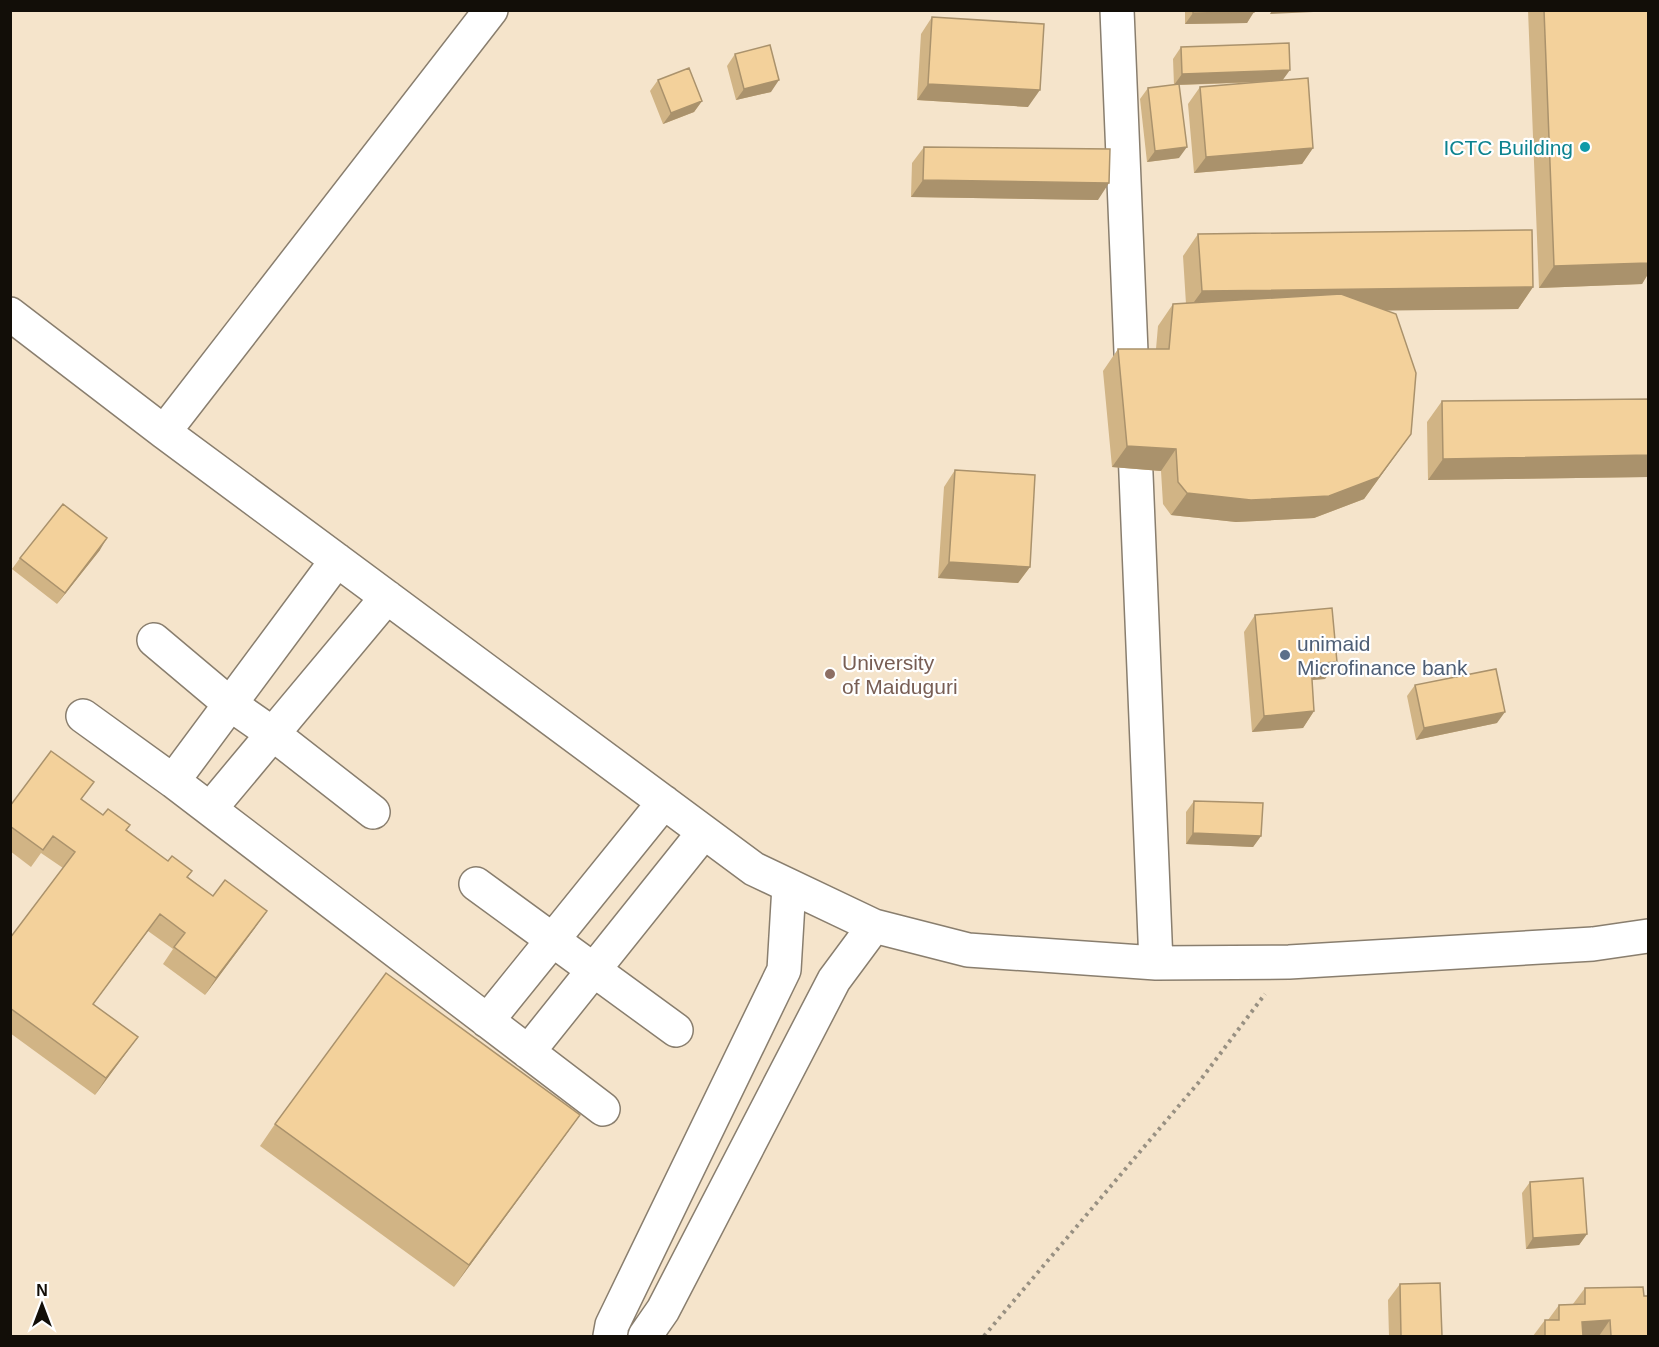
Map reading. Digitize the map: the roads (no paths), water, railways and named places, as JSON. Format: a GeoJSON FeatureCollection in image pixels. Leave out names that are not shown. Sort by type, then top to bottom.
{"type":"FeatureCollection","features":[{"type":"Feature","properties":{"kind":"street"},"geometry":{"type":"LineString","coordinates":[[164,432],[491,10]]}},
{"type":"Feature","properties":{"kind":"street"},"geometry":{"type":"LineString","coordinates":[[1117,10],[1156,963]]}},
{"type":"Feature","properties":{"kind":"street"},"geometry":{"type":"LineString","coordinates":[[10,314],[164,432],[754,869],[874,926],[968,950],[1156,963],[1289,962],[1593,944],[1648,936]]}},
{"type":"Feature","properties":{"kind":"street"},"geometry":{"type":"LineString","coordinates":[[173,781],[337,560]]}},
{"type":"Feature","properties":{"kind":"street"},"geometry":{"type":"LineString","coordinates":[[210,809],[387,597]]}},
{"type":"Feature","properties":{"kind":"street"},"geometry":{"type":"LineString","coordinates":[[154,640],[230,704],[273,734],[373,813]]}},
{"type":"Feature","properties":{"kind":"street"},"geometry":{"type":"LineString","coordinates":[[83,716],[173,781],[603,1109]]}},
{"type":"Feature","properties":{"kind":"street"},"geometry":{"type":"LineString","coordinates":[[487,1021],[664,802]]}},
{"type":"Feature","properties":{"kind":"street"},"geometry":{"type":"LineString","coordinates":[[528,1052],[704,832]]}},
{"type":"Feature","properties":{"kind":"street"},"geometry":{"type":"LineString","coordinates":[[476,884],[676,1030]]}},
{"type":"Feature","properties":{"kind":"street"},"geometry":{"type":"LineString","coordinates":[[610,1336],[612,1325],[784,970],[789,886]]}},
{"type":"Feature","properties":{"kind":"street"},"geometry":{"type":"LineString","coordinates":[[645,1336],[663,1310],[834,980],[874,926]]}},
{"type":"Feature","properties":{"kind":"street"},"geometry":{"type":"LineString","coordinates":[[1593,944],[1648,959]]}},
{"type":"Feature","properties":{"kind":"place","name":"ICTC Building"},"geometry":{"type":"Point","coordinates":[1585,147]}},
{"type":"Feature","properties":{"kind":"place","name":"unimaid Microfinance bank"},"geometry":{"type":"Point","coordinates":[1285,655]}},
{"type":"Feature","properties":{"kind":"place","name":"University of Maiduguri"},"geometry":{"type":"Point","coordinates":[830,674]}}]}
